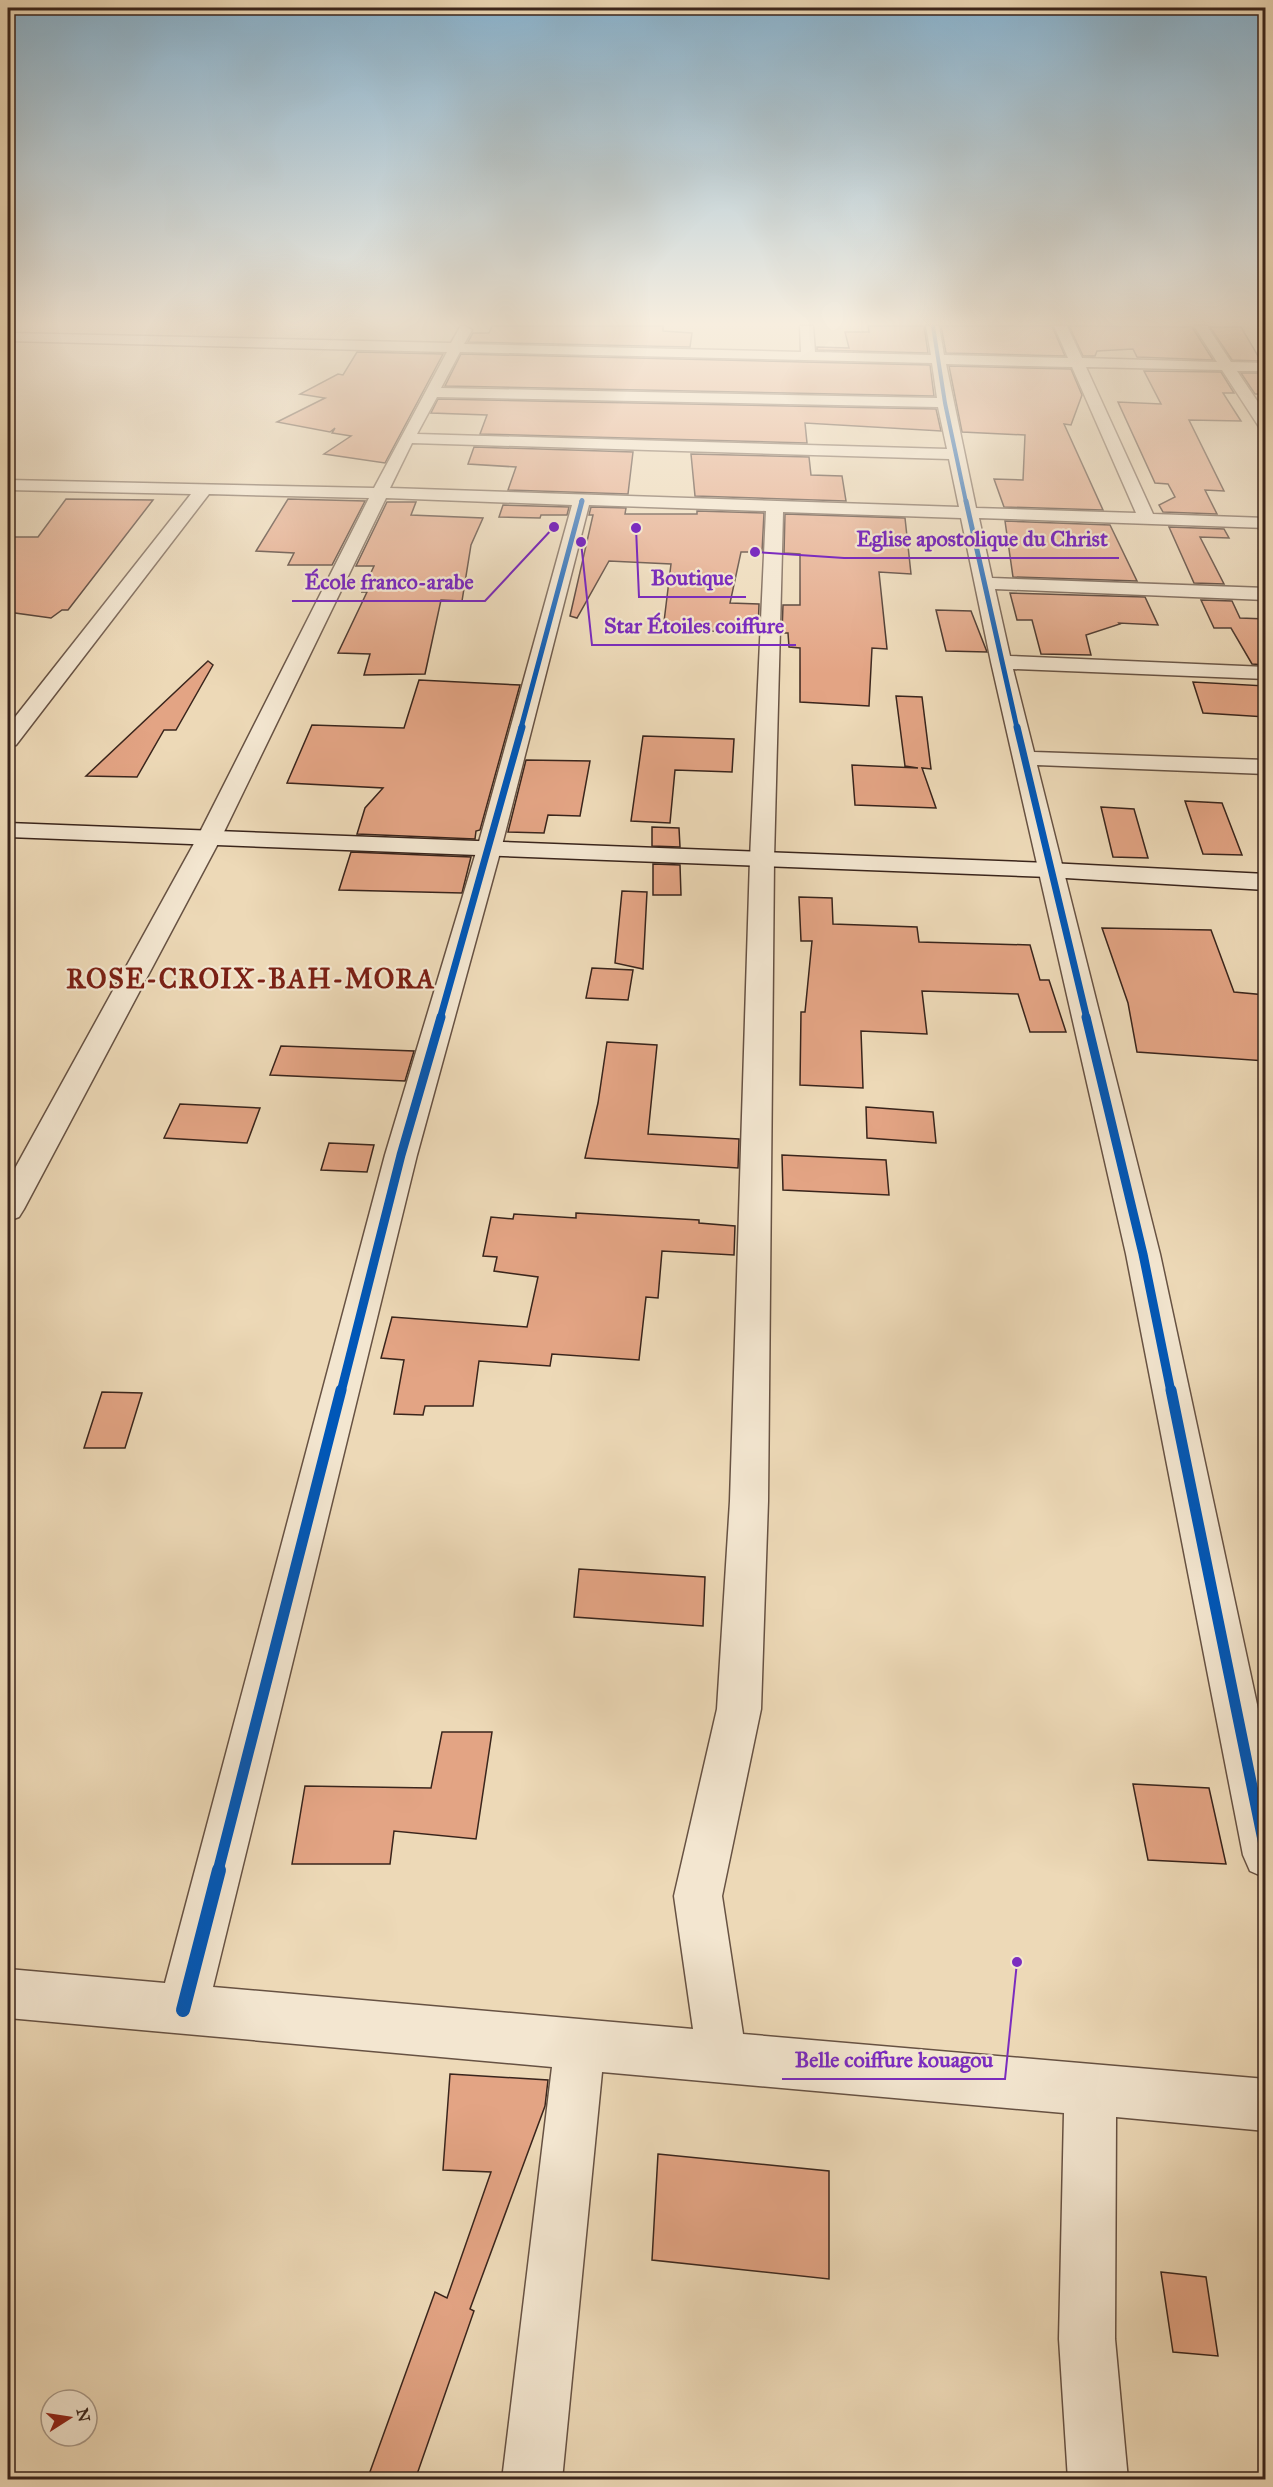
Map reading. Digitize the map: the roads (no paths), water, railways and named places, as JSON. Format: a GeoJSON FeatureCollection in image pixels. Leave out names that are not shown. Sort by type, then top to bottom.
{"type":"FeatureCollection","features":[{"type":"Feature","properties":{"kind":"street"},"geometry":{"type":"LineString","coordinates":[[8,1209],[209,838],[405,442]]}},
{"type":"Feature","properties":{"kind":"street"},"geometry":{"type":"LineString","coordinates":[[547,442],[957,454]]}},
{"type":"Feature","properties":{"kind":"street"},"geometry":{"type":"LineString","coordinates":[[954,442],[1001,662],[1049,870],[1143,1254],[1266,1855]]}},
{"type":"Feature","properties":{"kind":"street"},"geometry":{"type":"LineString","coordinates":[[1113,442],[1147,519]]}},
{"type":"Feature","properties":{"kind":"street"},"geometry":{"type":"LineString","coordinates":[[12,489],[204,489],[380,493],[1266,523]]}},
{"type":"Feature","properties":{"kind":"street"},"geometry":{"type":"LineString","coordinates":[[8,740],[204,489]]}},
{"type":"Feature","properties":{"kind":"street"},"geometry":{"type":"LineString","coordinates":[[183,2010],[401,1155],[489,849],[582,500]]}},
{"type":"Feature","properties":{"kind":"street"},"geometry":{"type":"LineString","coordinates":[[722,2058],[698,1896],[739,1709],[748,1501],[762,859],[775,506]]}},
{"type":"Feature","properties":{"kind":"street"},"geometry":{"type":"LineString","coordinates":[[986,583],[1266,594]]}},
{"type":"Feature","properties":{"kind":"street"},"geometry":{"type":"LineString","coordinates":[[1001,662],[1266,673]]}},
{"type":"Feature","properties":{"kind":"street"},"geometry":{"type":"LineString","coordinates":[[1024,758],[1266,767]]}},
{"type":"Feature","properties":{"kind":"street"},"geometry":{"type":"LineString","coordinates":[[8,830],[1049,870],[1266,882]]}},
{"type":"Feature","properties":{"kind":"street"},"geometry":{"type":"LineString","coordinates":[[8,1994],[1266,2105]]}},
{"type":"Feature","properties":{"kind":"street"},"geometry":{"type":"LineString","coordinates":[[532,2480],[580,2045]]}},
{"type":"Feature","properties":{"kind":"street"},"geometry":{"type":"LineString","coordinates":[[1090,2090],[1087,2339],[1098,2480]]}},
{"type":"Feature","properties":{"kind":"place","name":"École franco-arabe"},"geometry":{"type":"Point","coordinates":[554,527]}},
{"type":"Feature","properties":{"kind":"place","name":"Boutique"},"geometry":{"type":"Point","coordinates":[636,528]}},
{"type":"Feature","properties":{"kind":"place","name":"Star Étoiles coiffure"},"geometry":{"type":"Point","coordinates":[581,542]}},
{"type":"Feature","properties":{"kind":"place","name":"Eglise apostolique du Christ"},"geometry":{"type":"Point","coordinates":[755,552]}},
{"type":"Feature","properties":{"kind":"place","name":"Belle coiffure kouagou"},"geometry":{"type":"Point","coordinates":[1017,1962]}},
{"type":"Feature","properties":{"kind":"district","name":"ROSE-CROIX-BAH-MORA"},"geometry":{"type":"Point","coordinates":[251,979]}}]}
